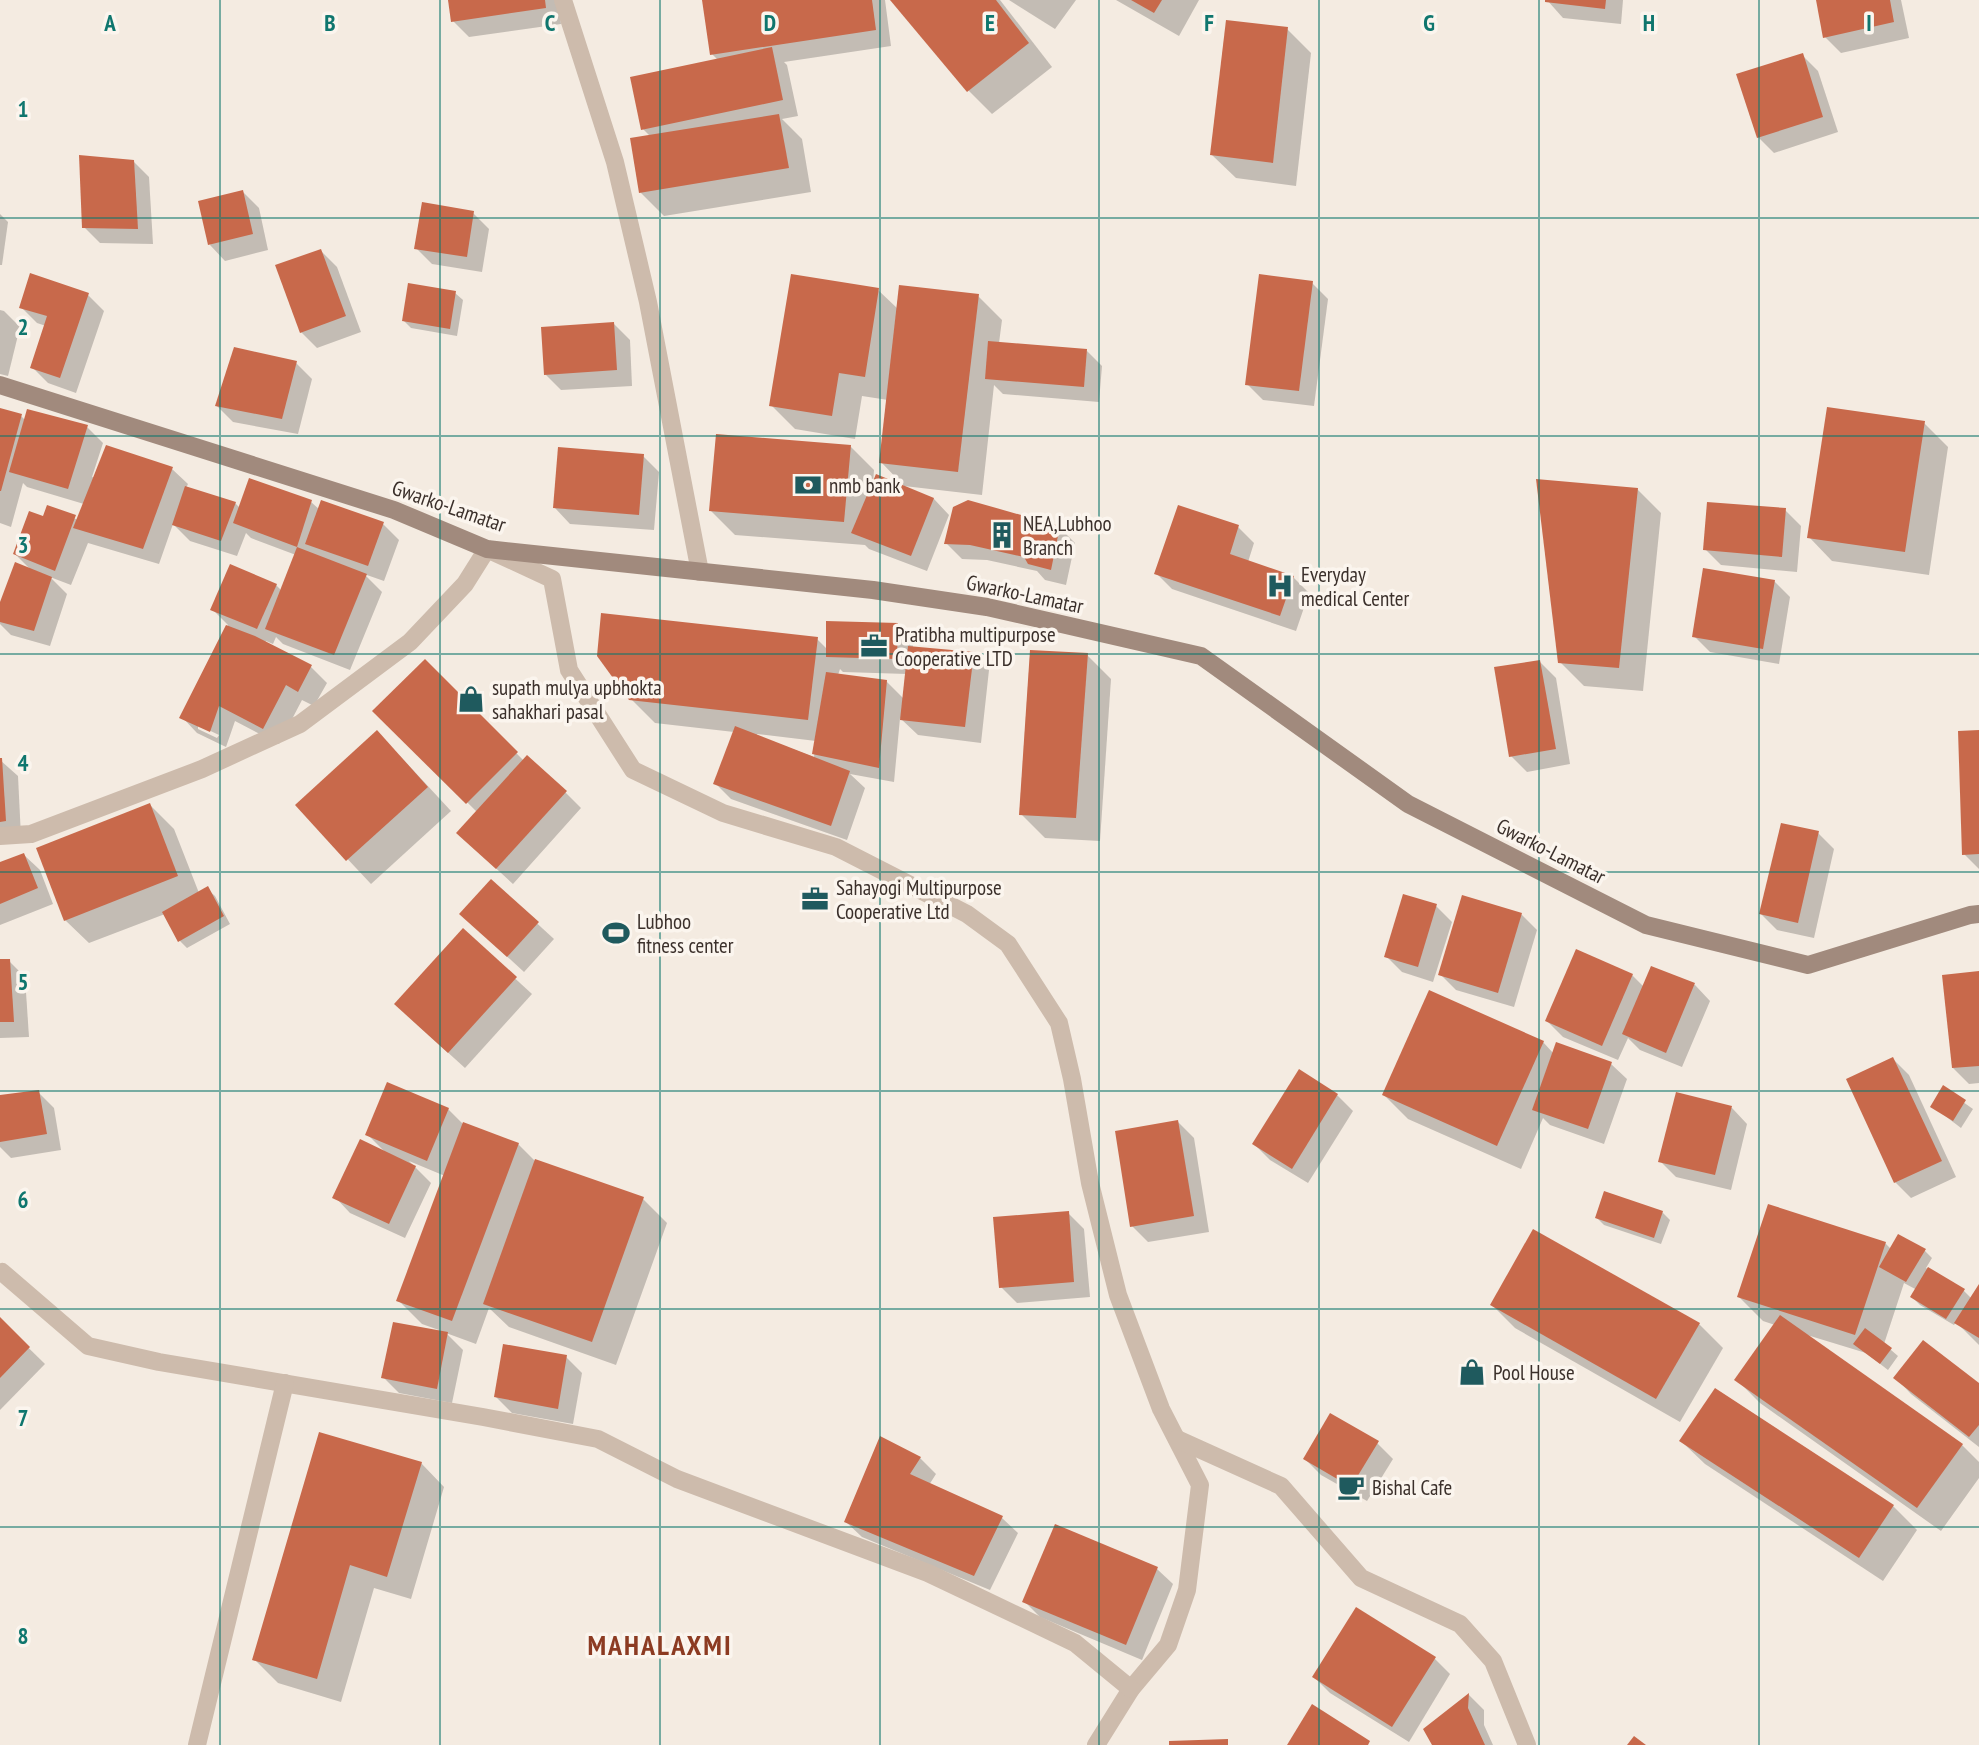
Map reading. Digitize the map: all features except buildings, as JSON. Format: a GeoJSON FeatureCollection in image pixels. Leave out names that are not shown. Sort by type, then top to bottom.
{"type":"FeatureCollection","features":[{"type":"Feature","properties":{"kind":"main road","name":"Gwarko-Lamatar"},"geometry":{"type":"LineString","coordinates":[[0,385],[394,510],[487,549],[873,590],[986,607],[1201,656],[1408,804],[1646,925],[1808,965],[1979,914]]}},
{"type":"Feature","properties":{"kind":"street"},"geometry":{"type":"LineString","coordinates":[[563,0],[615,162],[648,302],[699,572]]}},
{"type":"Feature","properties":{"kind":"street"},"geometry":{"type":"LineString","coordinates":[[0,836],[31,834],[202,769],[300,724],[410,642],[465,584],[487,549],[552,579],[569,670],[634,769],[723,813],[836,847],[967,914],[1009,944],[1059,1023],[1090,1182],[1118,1295],[1161,1409],[1200,1485],[1187,1590],[1168,1645],[1131,1689],[1096,1745]]}},
{"type":"Feature","properties":{"kind":"street"},"geometry":{"type":"LineString","coordinates":[[0,1273],[88,1346],[159,1362],[598,1439],[677,1479],[928,1573],[1075,1643],[1131,1689]]}},
{"type":"Feature","properties":{"kind":"street"},"geometry":{"type":"LineString","coordinates":[[197,1745],[285,1383]]}},
{"type":"Feature","properties":{"kind":"street"},"geometry":{"type":"LineString","coordinates":[[1177,1439],[1281,1486],[1361,1578],[1460,1624],[1493,1661],[1527,1745]]}},
{"type":"Feature","properties":{"kind":"place","name":"nmb bank"},"geometry":{"type":"Point","coordinates":[808,485]}},
{"type":"Feature","properties":{"kind":"place","name":"NEA,Lubhoo Branch"},"geometry":{"type":"Point","coordinates":[1002,535]}},
{"type":"Feature","properties":{"kind":"place","name":"Everyday medical Center"},"geometry":{"type":"Point","coordinates":[1280,586]}},
{"type":"Feature","properties":{"kind":"place","name":"Pratibha multipurpose Cooperative LTD"},"geometry":{"type":"Point","coordinates":[874,646]}},
{"type":"Feature","properties":{"kind":"place","name":"supath mulya upbhokta sahakhari pasal"},"geometry":{"type":"Point","coordinates":[471,699]}},
{"type":"Feature","properties":{"kind":"place","name":"Sahayogi Multipurpose Cooperative Ltd"},"geometry":{"type":"Point","coordinates":[815,899]}},
{"type":"Feature","properties":{"kind":"place","name":"Lubhoo fitness center"},"geometry":{"type":"Point","coordinates":[616,933]}},
{"type":"Feature","properties":{"kind":"place","name":"Pool House"},"geometry":{"type":"Point","coordinates":[1472,1372]}},
{"type":"Feature","properties":{"kind":"place","name":"Bishal Cafe"},"geometry":{"type":"Point","coordinates":[1351,1487]}},
{"type":"Feature","properties":{"kind":"district","name":"MAHALAXMI"},"geometry":{"type":"Point","coordinates":[660,1644]}}]}
